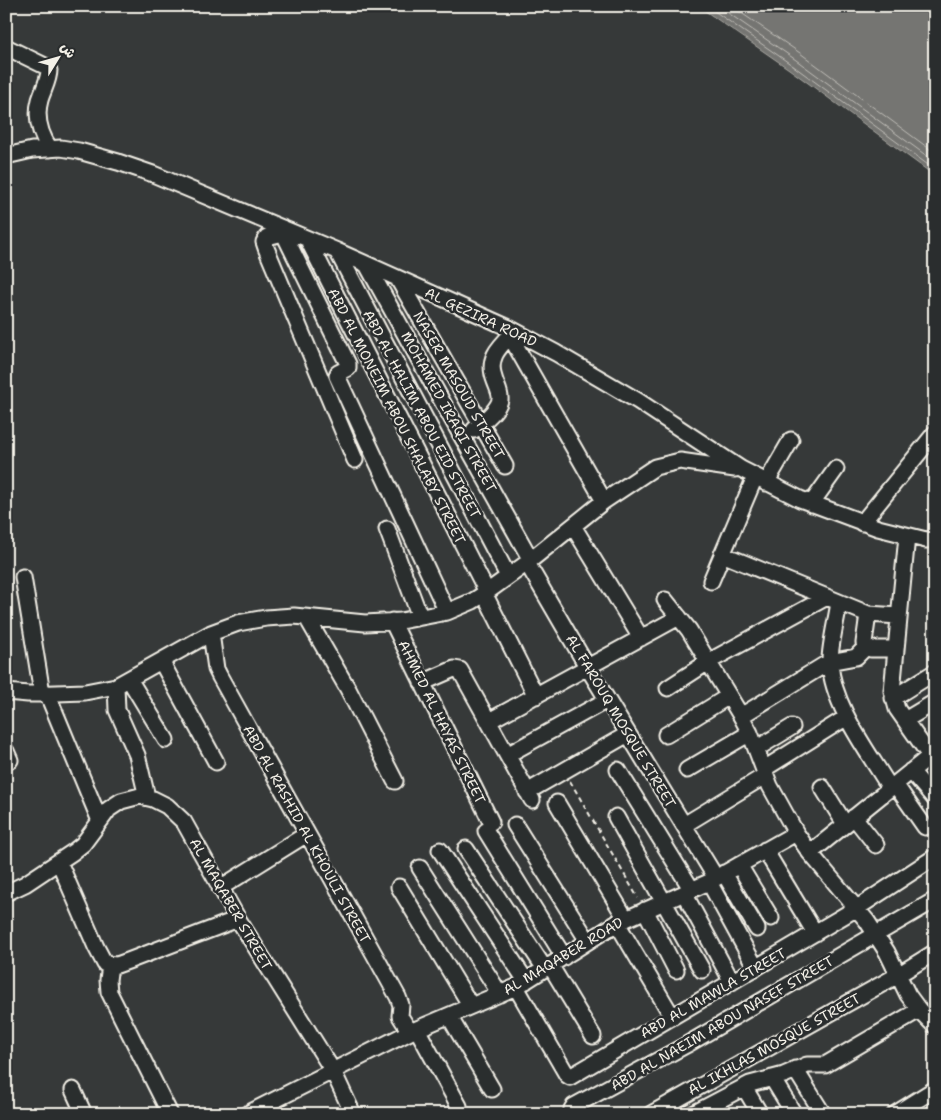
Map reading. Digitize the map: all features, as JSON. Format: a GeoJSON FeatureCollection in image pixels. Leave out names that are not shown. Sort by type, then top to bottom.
{"type":"FeatureCollection","features":[{"type":"Feature","properties":{"kind":"street"},"geometry":{"type":"LineString","coordinates":[[6,47],[45,66],[49,70],[40,101],[38,118],[42,134],[50,149]]}},
{"type":"Feature","properties":{"kind":"street","name":"AL GEZIRA ROAD"},"geometry":{"type":"LineString","coordinates":[[10,152],[61,148],[118,162],[153,174],[282,231],[337,251],[556,353],[638,401],[754,476],[811,504],[862,523],[907,536],[932,540]]}},
{"type":"Feature","properties":{"kind":"street"},"geometry":{"type":"LineString","coordinates":[[356,460],[264,242],[267,238],[282,231],[348,365],[347,369],[338,372],[337,376],[447,612]]}},
{"type":"Feature","properties":{"kind":"street","name":"ABD AL MONEIM ABOU SHALABY STREET"},"geometry":{"type":"LineString","coordinates":[[308,240],[536,696]]}},
{"type":"Feature","properties":{"kind":"street","name":"ABD AL HALIM ABOU EID STREET"},"geometry":{"type":"LineString","coordinates":[[337,251],[508,576]]}},
{"type":"Feature","properties":{"kind":"street","name":"MOHAMED IRAQI STREET"},"geometry":{"type":"LineString","coordinates":[[367,264],[529,562]]}},
{"type":"Feature","properties":{"kind":"street","name":"NASER MASOUD STREET"},"geometry":{"type":"LineString","coordinates":[[398,279],[505,466]]}},
{"type":"Feature","properties":{"kind":"street"},"geometry":{"type":"LineString","coordinates":[[463,440],[495,408],[500,399],[490,367],[494,356],[512,333],[604,501]]}},
{"type":"Feature","properties":{"kind":"street"},"geometry":{"type":"LineString","coordinates":[[424,416],[443,403]]}},
{"type":"Feature","properties":{"kind":"street"},"geometry":{"type":"LineString","coordinates":[[862,523],[935,433]]}},
{"type":"Feature","properties":{"kind":"street"},"geometry":{"type":"LineString","coordinates":[[711,581],[754,476],[792,440]]}},
{"type":"Feature","properties":{"kind":"street"},"geometry":{"type":"LineString","coordinates":[[6,692],[85,692],[123,682],[211,633],[238,623],[294,616],[365,623],[420,618],[447,612],[473,601],[529,562],[604,501],[644,473],[667,463],[687,462],[754,476]]}},
{"type":"Feature","properties":{"kind":"street"},"geometry":{"type":"LineString","coordinates":[[811,504],[836,469]]}},
{"type":"Feature","properties":{"kind":"street"},"geometry":{"type":"LineString","coordinates":[[466,496],[486,481]]}},
{"type":"Feature","properties":{"kind":"street"},"geometry":{"type":"LineString","coordinates":[[573,526],[641,638]]}},
{"type":"Feature","properties":{"kind":"street"},"geometry":{"type":"LineString","coordinates":[[387,530],[420,618]]}},
{"type":"Feature","properties":{"kind":"street"},"geometry":{"type":"LineString","coordinates":[[810,853],[932,754],[897,709],[892,692],[907,536]]}},
{"type":"Feature","properties":{"kind":"street"},"geometry":{"type":"LineString","coordinates":[[722,554],[868,614],[899,616]]}},
{"type":"Feature","properties":{"kind":"street","name":"AL FAROUQ MOSQUE STREET"},"geometry":{"type":"LineString","coordinates":[[529,562],[588,668],[716,878]]}},
{"type":"Feature","properties":{"kind":"street"},"geometry":{"type":"LineString","coordinates":[[22,577],[45,693],[100,821]]}},
{"type":"Feature","properties":{"kind":"street"},"geometry":{"type":"LineString","coordinates":[[665,600],[689,630],[741,716],[770,786],[796,833],[876,934],[908,995],[919,1010],[934,1025]]}},
{"type":"Feature","properties":{"kind":"street"},"geometry":{"type":"LineString","coordinates":[[833,600],[829,662],[836,690],[847,717],[892,786],[925,828]]}},
{"type":"Feature","properties":{"kind":"street"},"geometry":{"type":"LineString","coordinates":[[668,688],[708,662],[833,600]]}},
{"type":"Feature","properties":{"kind":"street"},"geometry":{"type":"LineString","coordinates":[[866,647],[864,643],[868,614]]}},
{"type":"Feature","properties":{"kind":"street"},"geometry":{"type":"LineString","coordinates":[[489,722],[678,617]]}},
{"type":"Feature","properties":{"kind":"street"},"geometry":{"type":"LineString","coordinates":[[307,618],[348,689],[395,781]]}},
{"type":"Feature","properties":{"kind":"street","name":"AHMED AL HAYAS STREET"},"geometry":{"type":"LineString","coordinates":[[392,621],[489,826],[564,957]]}},
{"type":"Feature","properties":{"kind":"street","name":"ABD AL RASHID AL KHOULI STREET"},"geometry":{"type":"LineString","coordinates":[[211,633],[216,669],[220,677],[398,997],[401,1005],[400,1016],[414,1031],[459,1106]]}},
{"type":"Feature","properties":{"kind":"street"},"geometry":{"type":"LineString","coordinates":[[866,647],[871,649],[896,649]]}},
{"type":"Feature","properties":{"kind":"street"},"geometry":{"type":"LineString","coordinates":[[741,716],[829,662],[856,657],[866,647]]}},
{"type":"Feature","properties":{"kind":"street"},"geometry":{"type":"LineString","coordinates":[[161,661],[216,762]]}},
{"type":"Feature","properties":{"kind":"street"},"geometry":{"type":"LineString","coordinates":[[422,683],[454,669],[458,668],[461,671],[529,796],[564,771],[628,734]]}},
{"type":"Feature","properties":{"kind":"street"},"geometry":{"type":"LineString","coordinates":[[893,698],[935,672]]}},
{"type":"Feature","properties":{"kind":"street"},"geometry":{"type":"LineString","coordinates":[[123,682],[166,740]]}},
{"type":"Feature","properties":{"kind":"street"},"geometry":{"type":"LineString","coordinates":[[8,892],[25,884],[83,844],[109,810],[121,801],[133,797],[147,797],[137,755],[117,710],[123,682]]}},
{"type":"Feature","properties":{"kind":"street"},"geometry":{"type":"LineString","coordinates":[[666,735],[729,696]]}},
{"type":"Feature","properties":{"kind":"street"},"geometry":{"type":"LineString","coordinates":[[507,755],[607,700]]}},
{"type":"Feature","properties":{"kind":"street"},"geometry":{"type":"LineString","coordinates":[[905,720],[935,702]]}},
{"type":"Feature","properties":{"kind":"street"},"geometry":{"type":"LineString","coordinates":[[684,824],[847,717]]}},
{"type":"Feature","properties":{"kind":"street"},"geometry":{"type":"LineString","coordinates":[[756,749],[792,726]]}},
{"type":"Feature","properties":{"kind":"street"},"geometry":{"type":"LineString","coordinates":[[688,770],[750,734]]}},
{"type":"Feature","properties":{"kind":"street"},"geometry":{"type":"LineString","coordinates":[[618,770],[688,892],[732,982]]}},
{"type":"Feature","properties":{"kind":"street"},"geometry":{"type":"LineString","coordinates":[[911,771],[935,799]]}},
{"type":"Feature","properties":{"kind":"street"},"geometry":{"type":"LineString","coordinates":[[822,787],[850,821],[876,845]]}},
{"type":"Feature","properties":{"kind":"street","name":"AL MAQABER STREET"},"geometry":{"type":"LineString","coordinates":[[147,797],[167,806],[180,816],[238,919],[333,1071],[353,1114]]}},
{"type":"Feature","properties":{"kind":"street"},"geometry":{"type":"LineString","coordinates":[[557,803],[672,1016]]}},
{"type":"Feature","properties":{"kind":"street"},"geometry":{"type":"LineString","coordinates":[[616,817],[702,970]]}},
{"type":"Feature","properties":{"kind":"street"},"geometry":{"type":"LineString","coordinates":[[515,825],[588,941]]}},
{"type":"Feature","properties":{"kind":"street","name":"AL MAQABER ROAD"},"geometry":{"type":"LineString","coordinates":[[247,1114],[414,1031],[521,984],[622,921],[716,878],[796,833]]}},
{"type":"Feature","properties":{"kind":"street"},"geometry":{"type":"LineString","coordinates":[[220,888],[307,834]]}},
{"type":"Feature","properties":{"kind":"street"},"geometry":{"type":"LineString","coordinates":[[466,849],[548,967],[593,1036]]}},
{"type":"Feature","properties":{"kind":"street"},"geometry":{"type":"LineString","coordinates":[[440,850],[521,984]]}},
{"type":"Feature","properties":{"kind":"street"},"geometry":{"type":"LineString","coordinates":[[766,850],[815,933]]}},
{"type":"Feature","properties":{"kind":"street","name":"ABD AL MAWLA STREET"},"geometry":{"type":"LineString","coordinates":[[521,984],[568,1076],[857,908],[935,857]]}},
{"type":"Feature","properties":{"kind":"street"},"geometry":{"type":"LineString","coordinates":[[59,862],[105,964],[128,962],[238,919]]}},
{"type":"Feature","properties":{"kind":"street"},"geometry":{"type":"LineString","coordinates":[[739,865],[771,918]]}},
{"type":"Feature","properties":{"kind":"street"},"geometry":{"type":"LineString","coordinates":[[420,868],[500,994]]}},
{"type":"Feature","properties":{"kind":"street"},"geometry":{"type":"LineString","coordinates":[[716,878],[757,929]]}},
{"type":"Feature","properties":{"kind":"street"},"geometry":{"type":"LineString","coordinates":[[716,878],[756,968]]}},
{"type":"Feature","properties":{"kind":"street"},"geometry":{"type":"LineString","coordinates":[[399,887],[471,1006]]}},
{"type":"Feature","properties":{"kind":"street"},"geometry":{"type":"LineString","coordinates":[[876,934],[935,900]]}},
{"type":"Feature","properties":{"kind":"street"},"geometry":{"type":"LineString","coordinates":[[645,910],[676,970]]}},
{"type":"Feature","properties":{"kind":"street","name":"ABD AL NAEIM ABOU NASEF STREET"},"geometry":{"type":"LineString","coordinates":[[575,1114],[572,1109],[574,1106],[686,1045],[876,934]]}},
{"type":"Feature","properties":{"kind":"street","name":"AL IKHLAS MOSQUE STREET"},"geometry":{"type":"LineString","coordinates":[[651,1114],[898,975],[935,952]]}},
{"type":"Feature","properties":{"kind":"street"},"geometry":{"type":"LineString","coordinates":[[110,965],[109,992],[170,1114]]}},
{"type":"Feature","properties":{"kind":"street"},"geometry":{"type":"LineString","coordinates":[[693,1114],[759,1081],[807,1065],[825,1065],[919,1010]]}},
{"type":"Feature","properties":{"kind":"street"},"geometry":{"type":"LineString","coordinates":[[449,1016],[492,1089]]}},
{"type":"Feature","properties":{"kind":"street"},"geometry":{"type":"LineString","coordinates":[[795,1069],[823,1114]]}},
{"type":"Feature","properties":{"kind":"street"},"geometry":{"type":"LineString","coordinates":[[772,1078],[794,1114]]}},
{"type":"Feature","properties":{"kind":"street"},"geometry":{"type":"LineString","coordinates":[[744,1087],[760,1114]]}},
{"type":"Feature","properties":{"kind":"street"},"geometry":{"type":"LineString","coordinates":[[895,1114],[935,1089]]}},
{"type":"Feature","properties":{"kind":"street"},"geometry":{"type":"LineString","coordinates":[[73,1090],[84,1114]]}},
{"type":"Feature","properties":{"kind":"path"},"geometry":{"type":"LineString","coordinates":[[564,771],[645,910]]}},
{"type":"Feature","properties":{"kind":"water"},"geometry":{"type":"Polygon","coordinates":[[[698,6],[935,6],[935,176],[789,69],[698,6]]]}}]}
